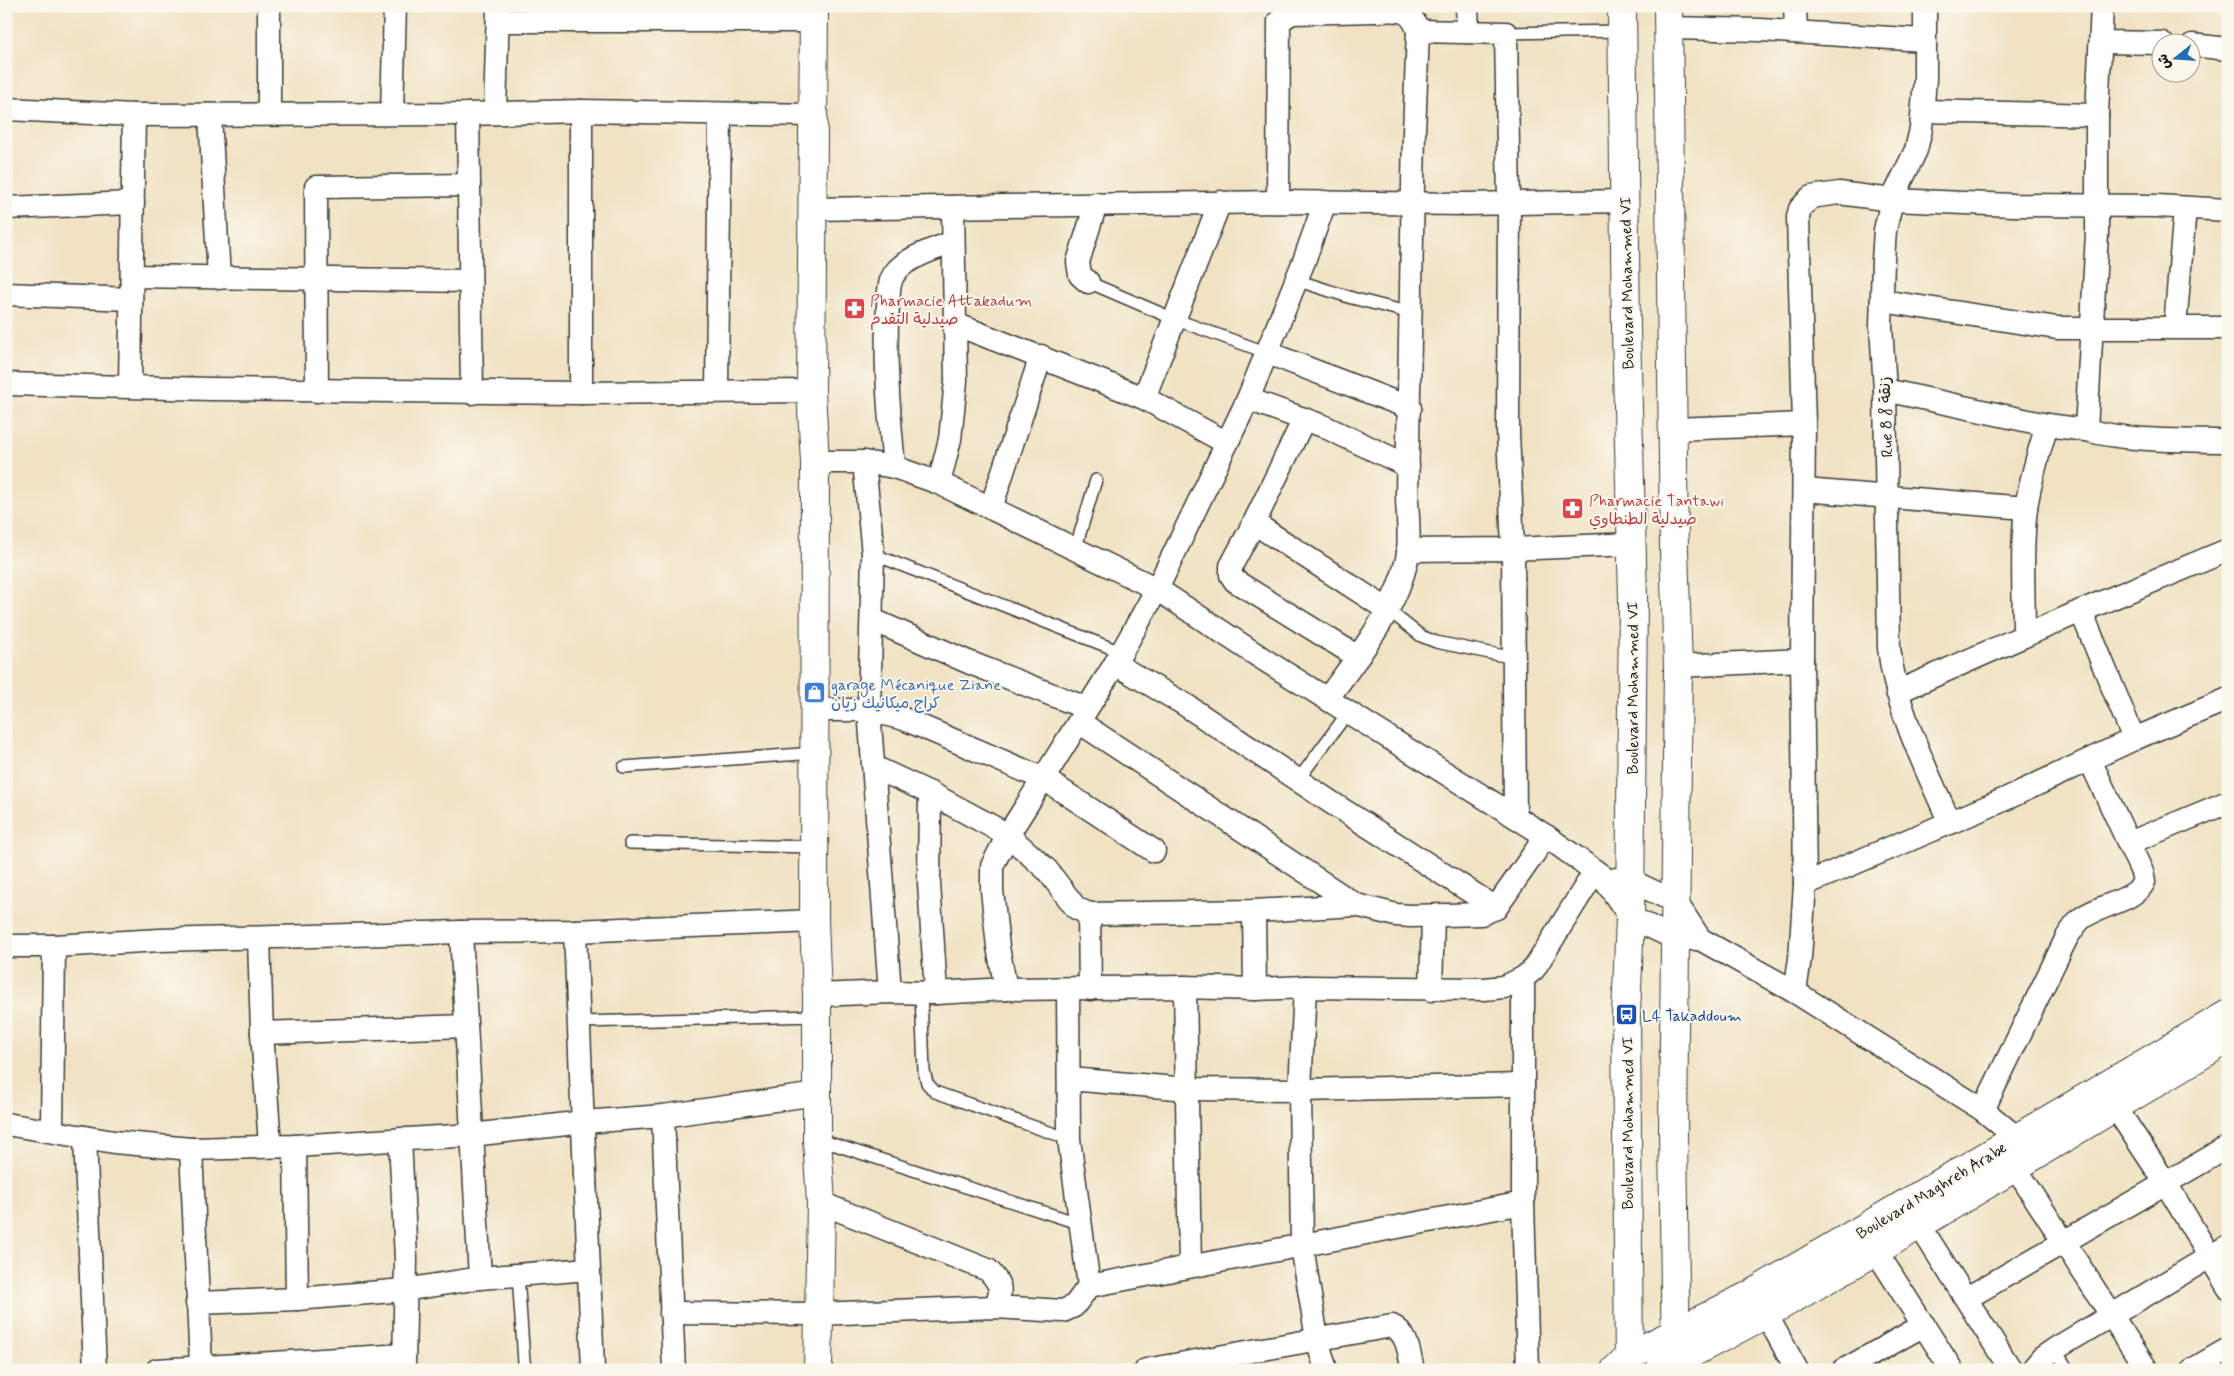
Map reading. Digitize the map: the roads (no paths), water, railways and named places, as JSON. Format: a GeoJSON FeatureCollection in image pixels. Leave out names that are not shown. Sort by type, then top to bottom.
{"type":"FeatureCollection","features":[{"type":"Feature","properties":{"kind":"street"},"geometry":{"type":"LineString","coordinates":[[269,6],[269,114]]}},
{"type":"Feature","properties":{"kind":"street"},"geometry":{"type":"LineString","coordinates":[[392,113],[395,6]]}},
{"type":"Feature","properties":{"kind":"street"},"geometry":{"type":"LineString","coordinates":[[1467,6],[1468,32]]}},
{"type":"Feature","properties":{"kind":"street"},"geometry":{"type":"LineString","coordinates":[[1795,6],[1796,32]]}},
{"type":"Feature","properties":{"kind":"street","name":"Rue 8 8 زنقة"},"geometry":{"type":"LineString","coordinates":[[1925,6],[1923,111],[1916,150],[1892,200],[1886,230],[1882,302],[1889,648],[1891,670],[1897,692],[1914,740],[1950,823]]}},
{"type":"Feature","properties":{"kind":"street"},"geometry":{"type":"LineString","coordinates":[[2086,430],[2098,205],[2097,115],[2102,6]]}},
{"type":"Feature","properties":{"kind":"street"},"geometry":{"type":"LineString","coordinates":[[1278,202],[1279,21],[1292,13],[1376,9],[1403,12],[1410,15],[1415,21],[1418,31],[1415,79],[1408,550],[1404,572],[1388,610],[1358,657],[1328,698]]}},
{"type":"Feature","properties":{"kind":"street"},"geometry":{"type":"LineString","coordinates":[[495,113],[498,13],[815,14],[811,391],[815,462],[814,921],[817,1006],[817,1139],[821,1203],[817,1314],[818,1370]]}},
{"type":"Feature","properties":{"kind":"street"},"geometry":{"type":"LineString","coordinates":[[1671,1367],[1676,1333],[1673,1132],[1688,939],[1676,902],[1678,666],[1673,429],[1669,17],[1796,32],[1924,40]]}},
{"type":"Feature","properties":{"kind":"street","name":"Boulevard Mohammed VI"},"geometry":{"type":"LineString","coordinates":[[1622,18],[1624,200],[1633,544],[1630,917],[1626,1015],[1625,1365]]}},
{"type":"Feature","properties":{"kind":"street"},"geometry":{"type":"LineString","coordinates":[[1418,31],[1506,33],[1509,203],[1508,432],[1513,549],[1515,816]]}},
{"type":"Feature","properties":{"kind":"street"},"geometry":{"type":"LineString","coordinates":[[2101,42],[2152,43]]}},
{"type":"Feature","properties":{"kind":"street"},"geometry":{"type":"LineString","coordinates":[[2202,46],[2228,48]]}},
{"type":"Feature","properties":{"kind":"street"},"geometry":{"type":"LineString","coordinates":[[6,109],[134,115],[468,114],[581,111],[814,115]]}},
{"type":"Feature","properties":{"kind":"street"},"geometry":{"type":"LineString","coordinates":[[581,111],[581,393]]}},
{"type":"Feature","properties":{"kind":"street"},"geometry":{"type":"LineString","coordinates":[[1923,111],[2097,115]]}},
{"type":"Feature","properties":{"kind":"street"},"geometry":{"type":"LineString","coordinates":[[468,114],[472,393]]}},
{"type":"Feature","properties":{"kind":"street"},"geometry":{"type":"LineString","coordinates":[[717,391],[720,114]]}},
{"type":"Feature","properties":{"kind":"street"},"geometry":{"type":"LineString","coordinates":[[130,386],[134,115]]}},
{"type":"Feature","properties":{"kind":"street"},"geometry":{"type":"LineString","coordinates":[[210,115],[218,278]]}},
{"type":"Feature","properties":{"kind":"street"},"geometry":{"type":"LineString","coordinates":[[317,391],[318,279],[316,187],[469,185]]}},
{"type":"Feature","properties":{"kind":"street"},"geometry":{"type":"LineString","coordinates":[[1795,992],[1806,884],[1802,660],[1804,424],[1798,218],[1800,209],[1811,197],[1822,194],[1854,194],[1892,200],[2228,210]]}},
{"type":"Feature","properties":{"kind":"street"},"geometry":{"type":"LineString","coordinates":[[812,209],[1220,202],[1509,203],[1624,200]]}},
{"type":"Feature","properties":{"kind":"street"},"geometry":{"type":"LineString","coordinates":[[1144,398],[1220,202]]}},
{"type":"Feature","properties":{"kind":"street"},"geometry":{"type":"LineString","coordinates":[[1006,989],[998,947],[992,890],[992,866],[1008,835],[1118,658],[1156,589],[1248,399],[1268,353],[1325,202]]}},
{"type":"Feature","properties":{"kind":"street"},"geometry":{"type":"LineString","coordinates":[[6,208],[133,203]]}},
{"type":"Feature","properties":{"kind":"street"},"geometry":{"type":"LineString","coordinates":[[1088,282],[1080,275],[1078,262],[1096,204]]}},
{"type":"Feature","properties":{"kind":"street"},"geometry":{"type":"LineString","coordinates":[[939,483],[950,439],[956,381],[953,207]]}},
{"type":"Feature","properties":{"kind":"street"},"geometry":{"type":"LineString","coordinates":[[2175,327],[2185,208]]}},
{"type":"Feature","properties":{"kind":"street"},"geometry":{"type":"LineString","coordinates":[[894,466],[888,410],[887,326],[892,278],[920,254],[953,242]]}},
{"type":"Feature","properties":{"kind":"street"},"geometry":{"type":"LineString","coordinates":[[132,276],[470,281]]}},
{"type":"Feature","properties":{"kind":"street"},"geometry":{"type":"LineString","coordinates":[[6,294],[131,299]]}},
{"type":"Feature","properties":{"kind":"street"},"geometry":{"type":"LineString","coordinates":[[1882,302],[2025,324],[2092,328],[2228,328]]}},
{"type":"Feature","properties":{"kind":"street"},"geometry":{"type":"LineString","coordinates":[[955,324],[1041,356],[1144,398],[1227,444]]}},
{"type":"Feature","properties":{"kind":"street"},"geometry":{"type":"LineString","coordinates":[[1268,353],[1410,408]]}},
{"type":"Feature","properties":{"kind":"street"},"geometry":{"type":"LineString","coordinates":[[991,508],[1041,356]]}},
{"type":"Feature","properties":{"kind":"street"},"geometry":{"type":"LineString","coordinates":[[6,384],[472,393],[811,391]]}},
{"type":"Feature","properties":{"kind":"street"},"geometry":{"type":"LineString","coordinates":[[1885,390],[2047,425],[2086,430],[2099,434],[2166,440],[2228,441]]}},
{"type":"Feature","properties":{"kind":"street"},"geometry":{"type":"LineString","coordinates":[[1248,399],[1344,435],[1408,466]]}},
{"type":"Feature","properties":{"kind":"street"},"geometry":{"type":"LineString","coordinates":[[1304,419],[1231,566],[1233,578],[1358,657]]}},
{"type":"Feature","properties":{"kind":"street"},"geometry":{"type":"LineString","coordinates":[[1673,429],[1804,424]]}},
{"type":"Feature","properties":{"kind":"street"},"geometry":{"type":"LineString","coordinates":[[2024,636],[2022,557],[2026,508],[2047,425]]}},
{"type":"Feature","properties":{"kind":"street"},"geometry":{"type":"LineString","coordinates":[[815,462],[864,462],[894,466],[939,483],[1156,589],[1263,659],[1546,836],[1599,874],[1630,917],[1688,939],[1795,992],[1983,1110],[2021,1154],[2064,1243],[2147,1370]]}},
{"type":"Feature","properties":{"kind":"street"},"geometry":{"type":"LineString","coordinates":[[864,462],[873,554],[869,710],[890,992]]}},
{"type":"Feature","properties":{"kind":"street"},"geometry":{"type":"LineString","coordinates":[[1804,490],[1886,495],[2026,508]]}},
{"type":"Feature","properties":{"kind":"street"},"geometry":{"type":"LineString","coordinates":[[1254,523],[1388,610]]}},
{"type":"Feature","properties":{"kind":"street"},"geometry":{"type":"LineString","coordinates":[[1408,550],[1513,549],[1633,544]]}},
{"type":"Feature","properties":{"kind":"street"},"geometry":{"type":"LineString","coordinates":[[1897,692],[2081,611],[2228,550]]}},
{"type":"Feature","properties":{"kind":"street"},"geometry":{"type":"LineString","coordinates":[[2081,611],[2134,739]]}},
{"type":"Feature","properties":{"kind":"street"},"geometry":{"type":"LineString","coordinates":[[872,620],[1083,715],[1356,905]]}},
{"type":"Feature","properties":{"kind":"street"},"geometry":{"type":"LineString","coordinates":[[1118,658],[1298,780],[1496,908]]}},
{"type":"Feature","properties":{"kind":"street"},"geometry":{"type":"LineString","coordinates":[[1678,666],[1802,660]]}},
{"type":"Feature","properties":{"kind":"street"},"geometry":{"type":"LineString","coordinates":[[1806,884],[1950,823],[2134,739],[2228,699]]}},
{"type":"Feature","properties":{"kind":"street"},"geometry":{"type":"LineString","coordinates":[[815,710],[869,710],[904,719],[1044,779],[1154,851]]}},
{"type":"Feature","properties":{"kind":"street"},"geometry":{"type":"LineString","coordinates":[[1983,1110],[2067,937],[2083,918],[2102,907],[2131,895],[2142,887],[2144,878],[2090,760]]}},
{"type":"Feature","properties":{"kind":"street"},"geometry":{"type":"LineString","coordinates":[[874,767],[930,793],[1008,835],[1047,870],[1076,908],[1089,914],[1254,911],[1356,905],[1396,915],[1471,915],[1496,908],[1546,836]]}},
{"type":"Feature","properties":{"kind":"street"},"geometry":{"type":"LineString","coordinates":[[929,993],[930,793]]}},
{"type":"Feature","properties":{"kind":"street"},"geometry":{"type":"LineString","coordinates":[[2129,843],[2228,802]]}},
{"type":"Feature","properties":{"kind":"street"},"geometry":{"type":"LineString","coordinates":[[1599,874],[1630,881],[1676,902]]}},
{"type":"Feature","properties":{"kind":"street"},"geometry":{"type":"LineString","coordinates":[[817,1006],[890,992],[929,993],[1006,989],[1185,987],[1431,990],[1504,987],[1523,978],[1534,969],[1599,874]]}},
{"type":"Feature","properties":{"kind":"street"},"geometry":{"type":"LineString","coordinates":[[1254,911],[1255,989]]}},
{"type":"Feature","properties":{"kind":"street"},"geometry":{"type":"LineString","coordinates":[[1089,914],[1069,1079],[1070,1139],[1089,1286]]}},
{"type":"Feature","properties":{"kind":"street"},"geometry":{"type":"LineString","coordinates":[[1431,990],[1433,916]]}},
{"type":"Feature","properties":{"kind":"street"},"geometry":{"type":"LineString","coordinates":[[6,946],[460,932],[575,931],[814,921]]}},
{"type":"Feature","properties":{"kind":"street"},"geometry":{"type":"LineString","coordinates":[[575,931],[593,1370]]}},
{"type":"Feature","properties":{"kind":"street"},"geometry":{"type":"LineString","coordinates":[[460,932],[480,1278]]}},
{"type":"Feature","properties":{"kind":"street"},"geometry":{"type":"LineString","coordinates":[[259,938],[262,1033],[270,1145]]}},
{"type":"Feature","properties":{"kind":"street"},"geometry":{"type":"LineString","coordinates":[[52,1131],[54,946]]}},
{"type":"Feature","properties":{"kind":"street"},"geometry":{"type":"LineString","coordinates":[[1523,978],[1523,1203],[1528,1370]]}},
{"type":"Feature","properties":{"kind":"street"},"geometry":{"type":"LineString","coordinates":[[1185,987],[1190,1266]]}},
{"type":"Feature","properties":{"kind":"street"},"geometry":{"type":"LineString","coordinates":[[1305,987],[1300,1090],[1302,1246],[1317,1339],[1326,1370]]}},
{"type":"Feature","properties":{"kind":"street","name":"Boulevard Maghreb Arabe"},"geometry":{"type":"LineString","coordinates":[[1671,1367],[1876,1251],[2228,1014]]}},
{"type":"Feature","properties":{"kind":"street"},"geometry":{"type":"LineString","coordinates":[[262,1033],[466,1026]]}},
{"type":"Feature","properties":{"kind":"street","name":"Boulevard Maghreb Arabe"},"geometry":{"type":"LineString","coordinates":[[1625,1365],[1676,1333],[2021,1154],[2116,1108],[2225,1047]]}},
{"type":"Feature","properties":{"kind":"street"},"geometry":{"type":"LineString","coordinates":[[1069,1079],[1188,1089],[1300,1090],[1523,1085]]}},
{"type":"Feature","properties":{"kind":"street"},"geometry":{"type":"LineString","coordinates":[[6,1124],[85,1137],[191,1149],[270,1145],[295,1146],[472,1135],[584,1122],[663,1116],[817,1094]]}},
{"type":"Feature","properties":{"kind":"street"},"geometry":{"type":"LineString","coordinates":[[2116,1108],[2165,1182],[2219,1251],[2228,1287]]}},
{"type":"Feature","properties":{"kind":"street"},"geometry":{"type":"LineString","coordinates":[[663,1116],[674,1370]]}},
{"type":"Feature","properties":{"kind":"street"},"geometry":{"type":"LineString","coordinates":[[85,1137],[95,1370]]}},
{"type":"Feature","properties":{"kind":"street"},"geometry":{"type":"LineString","coordinates":[[157,1370],[201,1366],[404,1362],[406,1259],[400,1139]]}},
{"type":"Feature","properties":{"kind":"street"},"geometry":{"type":"LineString","coordinates":[[295,1146],[297,1299]]}},
{"type":"Feature","properties":{"kind":"street"},"geometry":{"type":"LineString","coordinates":[[1967,1298],[2228,1147]]}},
{"type":"Feature","properties":{"kind":"street"},"geometry":{"type":"LineString","coordinates":[[191,1149],[201,1366]]}},
{"type":"Feature","properties":{"kind":"street"},"geometry":{"type":"LineString","coordinates":[[821,1203],[988,1270],[998,1281],[1000,1295],[995,1307]]}},
{"type":"Feature","properties":{"kind":"street"},"geometry":{"type":"LineString","coordinates":[[671,1313],[817,1314],[995,1307],[1063,1311],[1074,1306],[1089,1286],[1523,1203]]}},
{"type":"Feature","properties":{"kind":"street"},"geometry":{"type":"LineString","coordinates":[[1918,1223],[2012,1370]]}},
{"type":"Feature","properties":{"kind":"street"},"geometry":{"type":"LineString","coordinates":[[1876,1251],[1952,1370]]}},
{"type":"Feature","properties":{"kind":"street"},"geometry":{"type":"LineString","coordinates":[[2032,1370],[2042,1358],[2055,1349],[2219,1251]]}},
{"type":"Feature","properties":{"kind":"street"},"geometry":{"type":"LineString","coordinates":[[197,1303],[297,1299],[404,1290],[480,1278],[588,1269]]}},
{"type":"Feature","properties":{"kind":"street"},"geometry":{"type":"LineString","coordinates":[[1766,1314],[1797,1370]]}},
{"type":"Feature","properties":{"kind":"street"},"geometry":{"type":"LineString","coordinates":[[1844,1370],[1924,1325]]}},
{"type":"Feature","properties":{"kind":"street"},"geometry":{"type":"LineString","coordinates":[[1146,1370],[1224,1363],[1317,1339],[1392,1326],[1400,1330],[1404,1338],[1414,1370]]}},
{"type":"Feature","properties":{"kind":"street"},"geometry":{"type":"LineString","coordinates":[[2192,1370],[2228,1348]]}},
{"type":"Feature","properties":{"kind":"lane"},"geometry":{"type":"LineString","coordinates":[[1506,33],[1622,18]]}},
{"type":"Feature","properties":{"kind":"lane"},"geometry":{"type":"LineString","coordinates":[[1296,280],[1352,298],[1411,313]]}},
{"type":"Feature","properties":{"kind":"lane"},"geometry":{"type":"LineString","coordinates":[[1088,282],[1174,319],[1268,353]]}},
{"type":"Feature","properties":{"kind":"lane"},"geometry":{"type":"LineString","coordinates":[[1075,550],[1096,480]]}},
{"type":"Feature","properties":{"kind":"lane"},"geometry":{"type":"LineString","coordinates":[[873,554],[1118,658]]}},
{"type":"Feature","properties":{"kind":"lane"},"geometry":{"type":"LineString","coordinates":[[1388,610],[1421,636],[1436,642],[1514,658]]}},
{"type":"Feature","properties":{"kind":"lane"},"geometry":{"type":"LineString","coordinates":[[1298,780],[1348,711]]}},
{"type":"Feature","properties":{"kind":"lane"},"geometry":{"type":"LineString","coordinates":[[624,767],[815,753]]}},
{"type":"Feature","properties":{"kind":"lane"},"geometry":{"type":"LineString","coordinates":[[630,843],[814,847]]}},
{"type":"Feature","properties":{"kind":"lane"},"geometry":{"type":"LineString","coordinates":[[929,993],[924,1071],[927,1083],[935,1092],[1070,1139]]}},
{"type":"Feature","properties":{"kind":"lane"},"geometry":{"type":"LineString","coordinates":[[579,1022],[817,1006]]}},
{"type":"Feature","properties":{"kind":"lane"},"geometry":{"type":"LineString","coordinates":[[817,1139],[1081,1224]]}},
{"type":"Feature","properties":{"kind":"lane"},"geometry":{"type":"LineString","coordinates":[[518,1275],[524,1362],[527,1370]]}},
{"type":"Feature","properties":{"kind":"lane"},"geometry":{"type":"LineString","coordinates":[[2055,1349],[2068,1370]]}},
{"type":"Feature","properties":{"kind":"place","name":"Pharmacie Attakadum صيدلية التقدم"},"geometry":{"type":"Point","coordinates":[854,309]}},
{"type":"Feature","properties":{"kind":"place","name":"Pharmacie Tantawi صيدلية الطنطاوي"},"geometry":{"type":"Point","coordinates":[1573,509]}},
{"type":"Feature","properties":{"kind":"place","name":"garage Mécanique Ziane كراج ميكانيك زيان"},"geometry":{"type":"Point","coordinates":[815,693]}},
{"type":"Feature","properties":{"kind":"place","name":"L4 Takaddoum"},"geometry":{"type":"Point","coordinates":[1626,1015]}}]}
